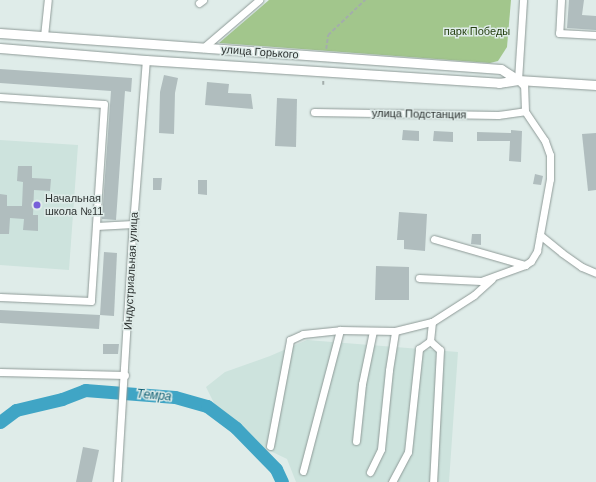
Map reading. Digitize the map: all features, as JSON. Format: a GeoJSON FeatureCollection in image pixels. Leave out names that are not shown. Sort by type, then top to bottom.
{"type":"FeatureCollection","features":[{"type":"Feature","properties":{"kind":"main road","name":"улица Горького"},"geometry":{"type":"LineString","coordinates":[[0,33],[501,69],[518,80]]}},
{"type":"Feature","properties":{"kind":"main road"},"geometry":{"type":"LineString","coordinates":[[146,60],[148,44]]}},
{"type":"Feature","properties":{"kind":"main road","name":"улица Горького"},"geometry":{"type":"LineString","coordinates":[[0,48],[146,60],[499,84],[518,80],[596,85]]}},
{"type":"Feature","properties":{"kind":"street"},"geometry":{"type":"LineString","coordinates":[[44,36],[48,0]]}},
{"type":"Feature","properties":{"kind":"street"},"geometry":{"type":"LineString","coordinates":[[203,48],[259,0]]}},
{"type":"Feature","properties":{"kind":"street"},"geometry":{"type":"LineString","coordinates":[[420,278],[481,281],[525,265],[531,261],[537,251],[550,179],[550,155],[546,141],[525,111],[524,86],[518,80],[522,0]]}},
{"type":"Feature","properties":{"kind":"street"},"geometry":{"type":"LineString","coordinates":[[561,0],[559,33],[596,35]]}},
{"type":"Feature","properties":{"kind":"street","name":"Индустриальная улица"},"geometry":{"type":"LineString","coordinates":[[117,482],[125,375],[133,224],[146,60]]}},
{"type":"Feature","properties":{"kind":"street"},"geometry":{"type":"LineString","coordinates":[[0,97],[104,104],[91,301],[0,297]]}},
{"type":"Feature","properties":{"kind":"street","name":"улица Подстанция"},"geometry":{"type":"LineString","coordinates":[[314,112],[498,115],[525,111]]}},
{"type":"Feature","properties":{"kind":"street"},"geometry":{"type":"LineString","coordinates":[[96,226],[133,224]]}},
{"type":"Feature","properties":{"kind":"street"},"geometry":{"type":"LineString","coordinates":[[540,235],[567,257],[596,273]]}},
{"type":"Feature","properties":{"kind":"street"},"geometry":{"type":"LineString","coordinates":[[434,239],[525,265]]}},
{"type":"Feature","properties":{"kind":"street"},"geometry":{"type":"LineString","coordinates":[[270,446],[290,340],[303,334],[340,330],[395,331],[432,322],[474,294],[497,275]]}},
{"type":"Feature","properties":{"kind":"street"},"geometry":{"type":"LineString","coordinates":[[430,341],[432,322]]}},
{"type":"Feature","properties":{"kind":"street"},"geometry":{"type":"LineString","coordinates":[[303,471],[340,330]]}},
{"type":"Feature","properties":{"kind":"street"},"geometry":{"type":"LineString","coordinates":[[356,441],[362,384],[373,331]]}},
{"type":"Feature","properties":{"kind":"street"},"geometry":{"type":"LineString","coordinates":[[370,472],[381,449],[389,370],[395,331]]}},
{"type":"Feature","properties":{"kind":"street"},"geometry":{"type":"LineString","coordinates":[[392,482],[408,452],[419,348],[430,341]]}},
{"type":"Feature","properties":{"kind":"street"},"geometry":{"type":"LineString","coordinates":[[430,341],[440,350],[433,482]]}},
{"type":"Feature","properties":{"kind":"street"},"geometry":{"type":"LineString","coordinates":[[0,372],[125,375]]}},
{"type":"Feature","properties":{"kind":"path"},"geometry":{"type":"LineString","coordinates":[[324,57],[328,35],[365,0]]}},
{"type":"Feature","properties":{"kind":"path"},"geometry":{"type":"LineString","coordinates":[[323,85],[324,72]]}},
{"type":"Feature","properties":{"kind":"shaded area","name":"Начальная школа №11"},"geometry":{"type":"Polygon","coordinates":[[[0,140],[78,145],[69,270],[0,265],[0,140]]]}},
{"type":"Feature","properties":{"kind":"shaded area"},"geometry":{"type":"Polygon","coordinates":[[[307,340],[458,352],[449,482],[296,482],[287,459],[254,443],[214,403],[206,387],[225,372],[270,356],[307,340]]]}},
{"type":"Feature","properties":{"kind":"green space","name":"парк Победы"},"geometry":{"type":"Polygon","coordinates":[[[269,0],[511,0],[507,47],[498,61],[490,63],[219,43],[269,0]]]}},
{"type":"Feature","properties":{"kind":"building"},"geometry":{"type":"Polygon","coordinates":[[[569,0],[584,0],[582,15],[596,16],[596,30],[567,28],[569,0]]]}},
{"type":"Feature","properties":{"kind":"building"},"geometry":{"type":"Polygon","coordinates":[[[0,69],[132,78],[131,92],[125,91],[116,220],[102,219],[111,91],[0,83],[0,69]]]}},
{"type":"Feature","properties":{"kind":"building"},"geometry":{"type":"Polygon","coordinates":[[[164,75],[178,78],[175,93],[174,134],[159,133],[160,92],[164,75]]]}},
{"type":"Feature","properties":{"kind":"building"},"geometry":{"type":"Polygon","coordinates":[[[207,82],[229,84],[228,93],[251,94],[253,109],[205,105],[207,82]]]}},
{"type":"Feature","properties":{"kind":"building"},"geometry":{"type":"Polygon","coordinates":[[[277,98],[297,99],[296,147],[275,146],[277,98]]]}},
{"type":"Feature","properties":{"kind":"building"},"geometry":{"type":"Polygon","coordinates":[[[403,130],[419,131],[419,141],[402,140],[403,130]]]}},
{"type":"Feature","properties":{"kind":"building"},"geometry":{"type":"Polygon","coordinates":[[[511,130],[522,131],[521,162],[509,161],[510,141],[477,141],[477,132],[511,133],[511,130]]]}},
{"type":"Feature","properties":{"kind":"building"},"geometry":{"type":"Polygon","coordinates":[[[434,131],[453,132],[453,142],[433,141],[434,131]]]}},
{"type":"Feature","properties":{"kind":"building"},"geometry":{"type":"Polygon","coordinates":[[[596,133],[596,190],[588,191],[582,134],[596,133]]]}},
{"type":"Feature","properties":{"kind":"building"},"geometry":{"type":"Polygon","coordinates":[[[18,166],[32,166],[32,178],[51,179],[50,191],[34,190],[33,215],[38,215],[38,231],[23,230],[24,219],[10,218],[9,234],[0,234],[0,194],[7,195],[7,206],[22,206],[23,182],[17,181],[18,166]]]}},
{"type":"Feature","properties":{"kind":"building"},"geometry":{"type":"Polygon","coordinates":[[[535,174],[543,176],[541,185],[533,184],[535,174]]]}},
{"type":"Feature","properties":{"kind":"building"},"geometry":{"type":"Polygon","coordinates":[[[153,178],[162,178],[161,190],[153,190],[153,178]]]}},
{"type":"Feature","properties":{"kind":"building"},"geometry":{"type":"Polygon","coordinates":[[[198,180],[207,180],[207,195],[198,194],[198,180]]]}},
{"type":"Feature","properties":{"kind":"building"},"geometry":{"type":"Polygon","coordinates":[[[399,212],[427,214],[425,251],[404,249],[404,240],[397,240],[399,212]]]}},
{"type":"Feature","properties":{"kind":"building"},"geometry":{"type":"Polygon","coordinates":[[[472,234],[481,234],[481,245],[471,244],[472,234]]]}},
{"type":"Feature","properties":{"kind":"building"},"geometry":{"type":"Polygon","coordinates":[[[104,252],[117,253],[114,316],[100,315],[104,252]]]}},
{"type":"Feature","properties":{"kind":"building"},"geometry":{"type":"Polygon","coordinates":[[[376,266],[409,267],[409,300],[375,300],[376,266]]]}},
{"type":"Feature","properties":{"kind":"building"},"geometry":{"type":"Polygon","coordinates":[[[0,310],[100,315],[99,329],[0,323],[0,310]]]}},
{"type":"Feature","properties":{"kind":"building"},"geometry":{"type":"Polygon","coordinates":[[[103,344],[119,344],[118,354],[103,354],[103,344]]]}},
{"type":"Feature","properties":{"kind":"building"},"geometry":{"type":"Polygon","coordinates":[[[83,447],[99,450],[92,482],[76,482],[83,447]]]}},
{"type":"Feature","properties":{"kind":"waterway","name":"Темра"},"geometry":{"type":"LineString","coordinates":[[0,422],[16,410],[62,399],[85,390],[175,397],[207,406],[236,428],[276,469],[282,482]]}},
{"type":"Feature","properties":{"kind":"place","name":"Начальная школа №11"},"geometry":{"type":"Point","coordinates":[37,205]}}]}
